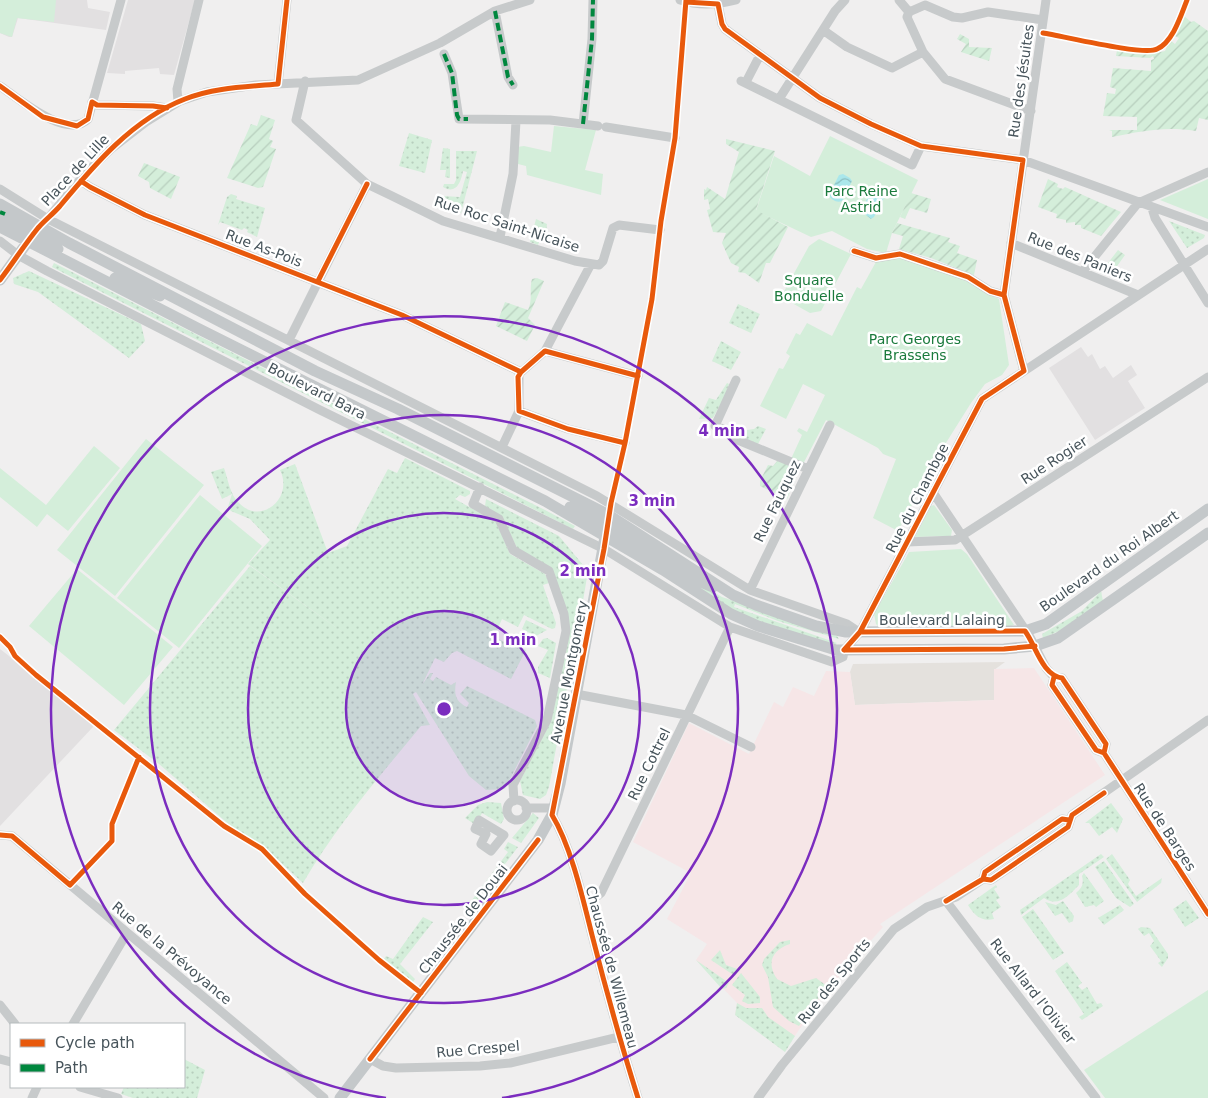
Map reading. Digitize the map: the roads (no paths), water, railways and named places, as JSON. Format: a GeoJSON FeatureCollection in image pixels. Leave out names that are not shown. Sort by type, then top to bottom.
{"type":"FeatureCollection","features":[{"type":"Feature","properties":{"kind":"main road"},"geometry":{"type":"LineString","coordinates":[[0,204],[37,231]]}},
{"type":"Feature","properties":{"kind":"main road"},"geometry":{"type":"LineString","coordinates":[[0,216],[37,231]]}},
{"type":"Feature","properties":{"kind":"main road"},"geometry":{"type":"LineString","coordinates":[[0,227],[37,231]]}},
{"type":"Feature","properties":{"kind":"main road"},"geometry":{"type":"LineString","coordinates":[[0,280],[37,231]]}},
{"type":"Feature","properties":{"kind":"main road","name":"Boulevard Bara"},"geometry":{"type":"LineString","coordinates":[[37,231],[122,282],[157,296],[176,299],[315,371],[398,409],[571,496],[607,526]]}},
{"type":"Feature","properties":{"kind":"main road","name":"Boulevard Bara"},"geometry":{"type":"LineString","coordinates":[[37,231],[545,501],[607,526]]}},
{"type":"Feature","properties":{"kind":"main road","name":"Boulevard du Roi Albert"},"geometry":{"type":"LineString","coordinates":[[1025,631],[1046,624],[1208,509]]}},
{"type":"Feature","properties":{"kind":"main road","name":"Avenue Montgomery"},"geometry":{"type":"LineString","coordinates":[[553,812],[607,526]]}},
{"type":"Feature","properties":{"kind":"main road","name":"Boulevard Lalaing"},"geometry":{"type":"LineString","coordinates":[[607,526],[733,595],[816,626],[860,632],[1025,631]]}},
{"type":"Feature","properties":{"kind":"main road","name":"Boulevard Lalaing"},"geometry":{"type":"LineString","coordinates":[[607,526],[731,614],[758,626],[808,642],[844,650],[994,649],[1035,646]]}},
{"type":"Feature","properties":{"kind":"main road"},"geometry":{"type":"LineString","coordinates":[[1035,646],[1058,638],[1208,534]]}},
{"type":"Feature","properties":{"kind":"main road","name":"Chaussée de Douai"},"geometry":{"type":"LineString","coordinates":[[340,1098],[538,840],[553,812]]}},
{"type":"Feature","properties":{"kind":"street"},"geometry":{"type":"LineString","coordinates":[[0,86],[43,117],[77,126],[83,124],[88,119],[120,0]]}},
{"type":"Feature","properties":{"kind":"street"},"geometry":{"type":"LineString","coordinates":[[178,102],[176,89],[199,0]]}},
{"type":"Feature","properties":{"kind":"street"},"geometry":{"type":"LineString","coordinates":[[278,84],[287,0]]}},
{"type":"Feature","properties":{"kind":"street","name":"Place de Lille"},"geometry":{"type":"LineString","coordinates":[[37,231],[116,144],[178,102],[216,91],[305,81],[358,80],[442,49],[500,7],[530,0]]}},
{"type":"Feature","properties":{"kind":"street"},"geometry":{"type":"LineString","coordinates":[[583,124],[592,39],[593,0]]}},
{"type":"Feature","properties":{"kind":"street"},"geometry":{"type":"LineString","coordinates":[[684,1],[718,4],[736,0]]}},
{"type":"Feature","properties":{"kind":"street"},"geometry":{"type":"LineString","coordinates":[[779,99],[835,11],[845,0]]}},
{"type":"Feature","properties":{"kind":"street"},"geometry":{"type":"LineString","coordinates":[[899,0],[909,12]]}},
{"type":"Feature","properties":{"kind":"street","name":"Rue des Jésuites"},"geometry":{"type":"LineString","coordinates":[[1024,371],[1004,294],[1046,0]]}},
{"type":"Feature","properties":{"kind":"street"},"geometry":{"type":"LineString","coordinates":[[718,4],[723,27],[820,98],[871,124],[922,146],[1023,160],[1208,227]]}},
{"type":"Feature","properties":{"kind":"street"},"geometry":{"type":"LineString","coordinates":[[1031,111],[945,79],[923,52],[907,17],[909,12],[925,4],[953,17],[962,18],[988,12],[1044,20]]}},
{"type":"Feature","properties":{"kind":"street"},"geometry":{"type":"LineString","coordinates":[[500,7],[508,77],[513,85]]}},
{"type":"Feature","properties":{"kind":"street"},"geometry":{"type":"LineString","coordinates":[[823,30],[847,47],[892,68],[923,52]]}},
{"type":"Feature","properties":{"kind":"street"},"geometry":{"type":"LineString","coordinates":[[442,49],[452,73],[459,119],[583,124],[675,138]]}},
{"type":"Feature","properties":{"kind":"street"},"geometry":{"type":"LineString","coordinates":[[760,55],[743,81],[912,165],[922,146]]}},
{"type":"Feature","properties":{"kind":"street","name":"Rue Roc Saint-Nicaise"},"geometry":{"type":"LineString","coordinates":[[305,81],[296,120],[367,184],[443,220],[500,236],[575,261],[591,264]]}},
{"type":"Feature","properties":{"kind":"street"},"geometry":{"type":"LineString","coordinates":[[92,102],[97,105],[167,108]]}},
{"type":"Feature","properties":{"kind":"street"},"geometry":{"type":"LineString","coordinates":[[500,236],[512,174],[516,121]]}},
{"type":"Feature","properties":{"kind":"street"},"geometry":{"type":"LineString","coordinates":[[1083,272],[1138,203],[1208,172]]}},
{"type":"Feature","properties":{"kind":"street","name":"Rue As-Pois"},"geometry":{"type":"LineString","coordinates":[[81,181],[145,215],[318,281],[423,324],[521,372]]}},
{"type":"Feature","properties":{"kind":"street"},"geometry":{"type":"LineString","coordinates":[[289,340],[367,184]]}},
{"type":"Feature","properties":{"kind":"street"},"geometry":{"type":"LineString","coordinates":[[0,189],[37,231],[289,340],[611,503]]}},
{"type":"Feature","properties":{"kind":"street"},"geometry":{"type":"LineString","coordinates":[[1152,208],[1155,218],[1208,302]]}},
{"type":"Feature","properties":{"kind":"street"},"geometry":{"type":"LineString","coordinates":[[502,447],[519,411],[518,377],[521,372],[545,351],[591,264],[599,265],[603,261],[612,228],[618,225],[660,230]]}},
{"type":"Feature","properties":{"kind":"street","name":"Boulevard Bara"},"geometry":{"type":"LineString","coordinates":[[0,241],[18,255],[320,410],[604,549]]}},
{"type":"Feature","properties":{"kind":"street","name":"Rue des Paniers"},"geometry":{"type":"LineString","coordinates":[[1011,243],[1138,295]]}},
{"type":"Feature","properties":{"kind":"street","name":"Rue du Chambge"},"geometry":{"type":"LineString","coordinates":[[844,650],[860,632],[932,491],[982,399],[1208,249]]}},
{"type":"Feature","properties":{"kind":"street"},"geometry":{"type":"LineString","coordinates":[[854,250],[876,258],[900,254],[968,277],[990,291],[1004,294]]}},
{"type":"Feature","properties":{"kind":"street"},"geometry":{"type":"LineString","coordinates":[[545,351],[638,376]]}},
{"type":"Feature","properties":{"kind":"street","name":"Rue Rogier"},"geometry":{"type":"LineString","coordinates":[[907,542],[955,540],[1208,377]]}},
{"type":"Feature","properties":{"kind":"street"},"geometry":{"type":"LineString","coordinates":[[736,380],[715,426],[723,429],[733,438],[808,469]]}},
{"type":"Feature","properties":{"kind":"street"},"geometry":{"type":"LineString","coordinates":[[519,411],[568,429],[625,443]]}},
{"type":"Feature","properties":{"kind":"street","name":"Rue Fauquez"},"geometry":{"type":"LineString","coordinates":[[750,590],[830,425]]}},
{"type":"Feature","properties":{"kind":"street"},"geometry":{"type":"LineString","coordinates":[[480,487],[473,504],[499,519],[513,550],[548,571],[564,614],[566,631],[547,720],[513,785],[514,801]]}},
{"type":"Feature","properties":{"kind":"street","name":"Rue de Barges"},"geometry":{"type":"LineString","coordinates":[[932,491],[1035,646],[1046,668],[1054,677],[1052,684],[1096,750],[1104,753],[1208,914]]}},
{"type":"Feature","properties":{"kind":"street","name":"Avenue Montgomery"},"geometry":{"type":"LineString","coordinates":[[607,526],[611,503]]}},
{"type":"Feature","properties":{"kind":"street","name":"Boulevard Lalaing"},"geometry":{"type":"LineString","coordinates":[[611,503],[750,590],[847,624],[860,632]]}},
{"type":"Feature","properties":{"kind":"street","name":"Boulevard Lalaing"},"geometry":{"type":"LineString","coordinates":[[604,549],[730,627],[832,662],[843,657],[844,650]]}},
{"type":"Feature","properties":{"kind":"street","name":"Rue Cottrel"},"geometry":{"type":"LineString","coordinates":[[585,906],[601,893],[730,627]]}},
{"type":"Feature","properties":{"kind":"street"},"geometry":{"type":"LineString","coordinates":[[576,694],[686,715],[751,748]]}},
{"type":"Feature","properties":{"kind":"street","name":"Rue des Sports"},"geometry":{"type":"LineString","coordinates":[[758,1098],[894,929],[927,907],[946,901],[983,879],[991,880],[1068,827],[1072,815],[1208,720]]}},
{"type":"Feature","properties":{"kind":"street"},"geometry":{"type":"LineString","coordinates":[[514,801],[520,801],[526,808],[526,814],[522,818],[513,819],[508,812],[509,805],[514,801]]}},
{"type":"Feature","properties":{"kind":"street"},"geometry":{"type":"LineString","coordinates":[[526,808],[553,812]]}},
{"type":"Feature","properties":{"kind":"street","name":"Chaussée de Willemeau"},"geometry":{"type":"LineString","coordinates":[[553,812],[564,839],[585,906],[618,1037],[638,1098]]}},
{"type":"Feature","properties":{"kind":"street","name":"Rue de la Prévoyance"},"geometry":{"type":"LineString","coordinates":[[0,835],[12,836],[324,1098]]}},
{"type":"Feature","properties":{"kind":"street","name":"Rue Allard l'Olivier"},"geometry":{"type":"LineString","coordinates":[[946,901],[1096,1098]]}},
{"type":"Feature","properties":{"kind":"street"},"geometry":{"type":"LineString","coordinates":[[74,1023],[127,933]]}},
{"type":"Feature","properties":{"kind":"street"},"geometry":{"type":"LineString","coordinates":[[0,1005],[14,1023]]}},
{"type":"Feature","properties":{"kind":"street","name":"Rue Crespel"},"geometry":{"type":"LineString","coordinates":[[370,1059],[383,1066],[396,1068],[480,1066],[535,1058],[618,1037]]}},
{"type":"Feature","properties":{"kind":"street"},"geometry":{"type":"LineString","coordinates":[[83,1088],[118,1098]]}},
{"type":"Feature","properties":{"kind":"water"},"geometry":{"type":"Polygon","coordinates":[[[843,174],[852,181],[840,202],[829,195],[839,175],[843,174]]]}},
{"type":"Feature","properties":{"kind":"water"},"geometry":{"type":"Polygon","coordinates":[[[871,191],[882,194],[884,198],[871,219],[861,211],[871,191]]]}},
{"type":"Feature","properties":{"kind":"park label","name":"Parc Reine Astrid"},"geometry":{"type":"Point","coordinates":[861,200]}},
{"type":"Feature","properties":{"kind":"park label","name":"Square Bonduelle"},"geometry":{"type":"Point","coordinates":[809,288]}},
{"type":"Feature","properties":{"kind":"park label","name":"Parc Georges Brassens"},"geometry":{"type":"Point","coordinates":[915,348]}}]}
